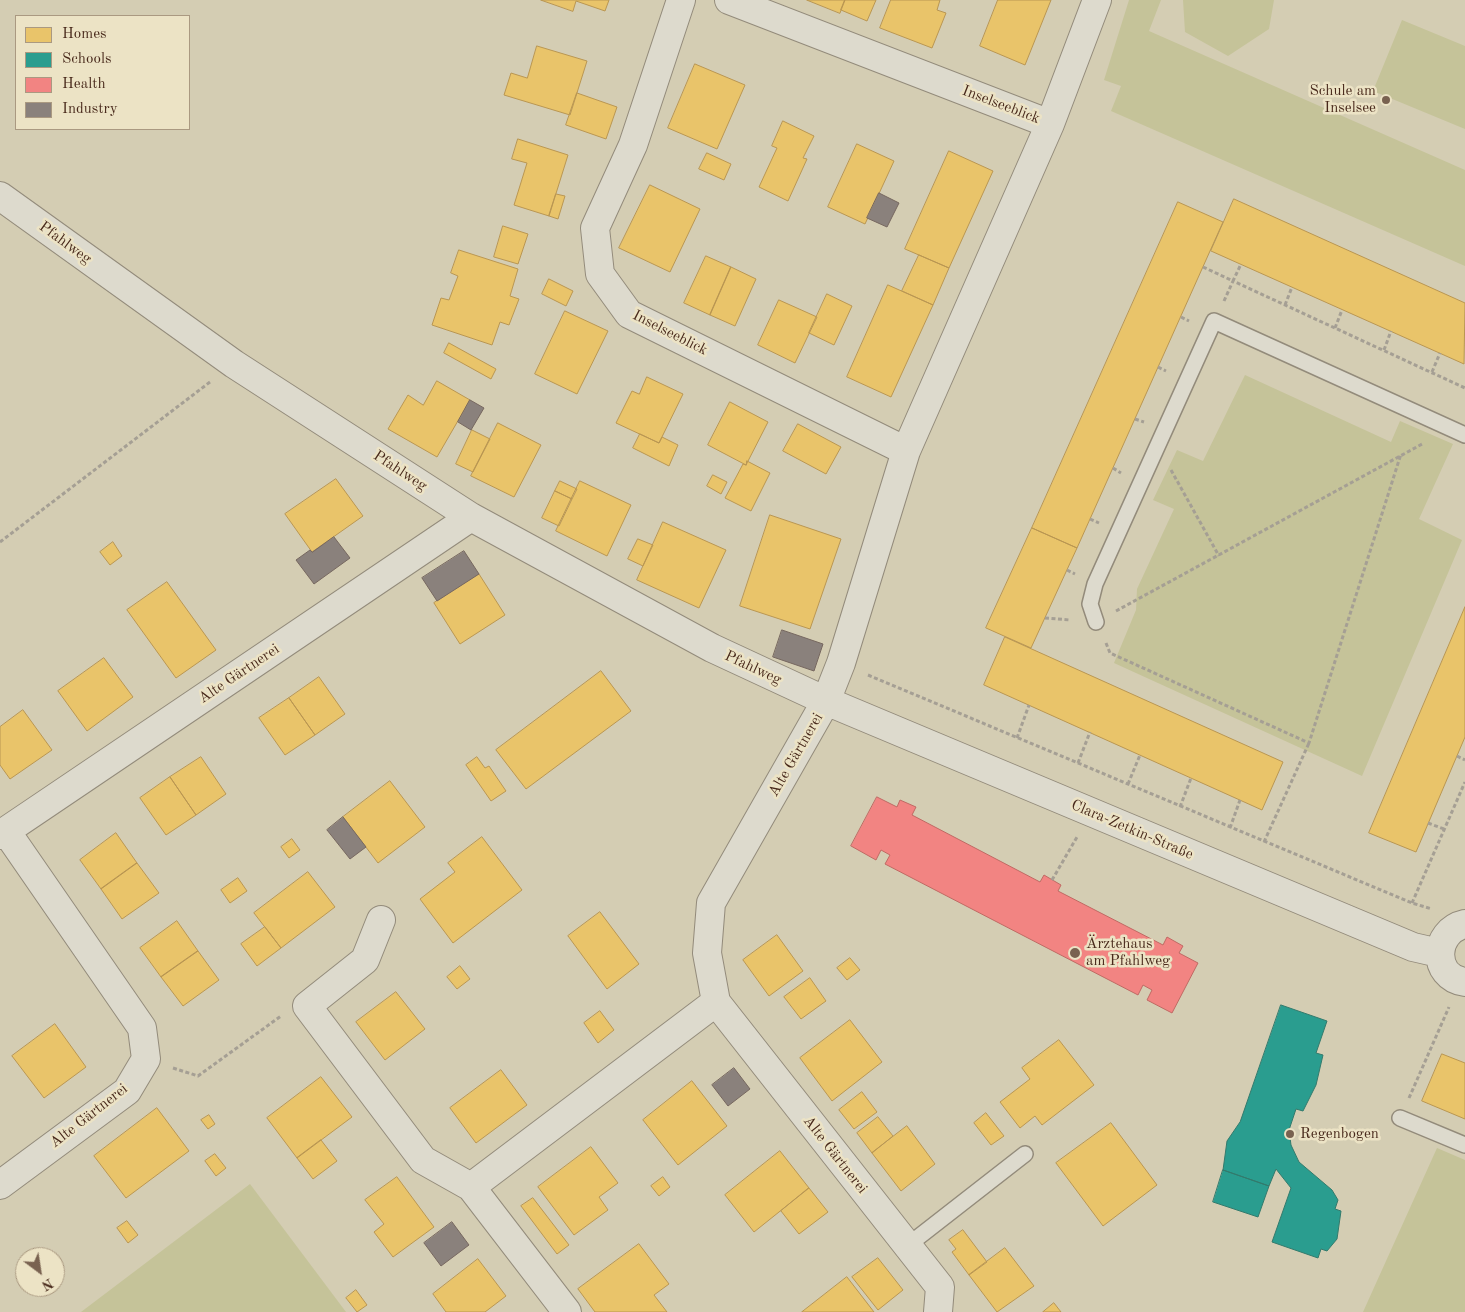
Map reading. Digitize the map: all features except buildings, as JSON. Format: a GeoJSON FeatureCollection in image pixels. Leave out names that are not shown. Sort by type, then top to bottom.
{"type":"FeatureCollection","features":[{"type":"Feature","properties":{"kind":"street","name":"Inselseeblick"},"geometry":{"type":"LineString","coordinates":[[681,0],[633,145],[595,228],[600,274],[629,314],[906,451]]}},
{"type":"Feature","properties":{"kind":"street","name":"Inselseeblick"},"geometry":{"type":"LineString","coordinates":[[729,0],[1050,124]]}},
{"type":"Feature","properties":{"kind":"street","name":"Inselseeblick"},"geometry":{"type":"LineString","coordinates":[[826,701],[841,663],[906,451],[1050,124],[1097,0]]}},
{"type":"Feature","properties":{"kind":"street","name":"Pfahlweg"},"geometry":{"type":"LineString","coordinates":[[0,196],[234,364],[471,517],[712,648],[826,701]]}},
{"type":"Feature","properties":{"kind":"street","name":"Alte Gärtnerei"},"geometry":{"type":"LineString","coordinates":[[0,1185],[127,1091],[146,1060],[142,1028],[3,833],[471,517]]}},
{"type":"Feature","properties":{"kind":"street","name":"Alte Gärtnerei"},"geometry":{"type":"LineString","coordinates":[[826,701],[711,903],[707,953],[716,1002],[940,1287],[938,1312]]}},
{"type":"Feature","properties":{"kind":"street","name":"Clara-Zetkin-Straße"},"geometry":{"type":"LineString","coordinates":[[826,701],[1413,948],[1440,953]]}},
{"type":"Feature","properties":{"kind":"street"},"geometry":{"type":"LineString","coordinates":[[381,920],[365,960],[307,1006],[423,1160],[471,1187],[567,1312]]}},
{"type":"Feature","properties":{"kind":"street"},"geometry":{"type":"LineString","coordinates":[[1459,990],[1452,977],[1445,970],[1440,953],[1445,936],[1452,929],[1465,924]]}},
{"type":"Feature","properties":{"kind":"street"},"geometry":{"type":"LineString","coordinates":[[471,1187],[716,1002]]}},
{"type":"Feature","properties":{"kind":"lane"},"geometry":{"type":"LineString","coordinates":[[1096,622],[1090,604],[1095,584],[1214,321],[1458,432]]}},
{"type":"Feature","properties":{"kind":"lane"},"geometry":{"type":"LineString","coordinates":[[1400,1118],[1465,1145]]}},
{"type":"Feature","properties":{"kind":"lane"},"geometry":{"type":"LineString","coordinates":[[907,1246],[1025,1154]]}},
{"type":"Feature","properties":{"kind":"path"},"geometry":{"type":"LineString","coordinates":[[1214,321],[1241,264]]}},
{"type":"Feature","properties":{"kind":"path"},"geometry":{"type":"LineString","coordinates":[[1203,267],[1465,388]]}},
{"type":"Feature","properties":{"kind":"path"},"geometry":{"type":"LineString","coordinates":[[1285,305],[1292,287]]}},
{"type":"Feature","properties":{"kind":"path"},"geometry":{"type":"LineString","coordinates":[[1335,328],[1342,310]]}},
{"type":"Feature","properties":{"kind":"path"},"geometry":{"type":"LineString","coordinates":[[1384,350],[1391,332]]}},
{"type":"Feature","properties":{"kind":"path"},"geometry":{"type":"LineString","coordinates":[[1432,372],[1440,353]]}},
{"type":"Feature","properties":{"kind":"path"},"geometry":{"type":"LineString","coordinates":[[0,542],[234,364]]}},
{"type":"Feature","properties":{"kind":"path"},"geometry":{"type":"LineString","coordinates":[[1309,743],[1110,653],[1096,622],[1402,454],[1458,432]]}},
{"type":"Feature","properties":{"kind":"path"},"geometry":{"type":"LineString","coordinates":[[1264,842],[1309,743],[1402,454]]}},
{"type":"Feature","properties":{"kind":"path"},"geometry":{"type":"LineString","coordinates":[[1150,462],[1172,471],[1218,556]]}},
{"type":"Feature","properties":{"kind":"path"},"geometry":{"type":"LineString","coordinates":[[841,663],[1412,903],[1431,910],[1439,904]]}},
{"type":"Feature","properties":{"kind":"path"},"geometry":{"type":"LineString","coordinates":[[1017,738],[1029,705]]}},
{"type":"Feature","properties":{"kind":"path"},"geometry":{"type":"LineString","coordinates":[[1078,763],[1090,732]]}},
{"type":"Feature","properties":{"kind":"path"},"geometry":{"type":"LineString","coordinates":[[1128,785],[1140,755]]}},
{"type":"Feature","properties":{"kind":"path"},"geometry":{"type":"LineString","coordinates":[[1457,756],[1465,760]]}},
{"type":"Feature","properties":{"kind":"path"},"geometry":{"type":"LineString","coordinates":[[1180,807],[1191,778]]}},
{"type":"Feature","properties":{"kind":"path"},"geometry":{"type":"LineString","coordinates":[[1412,903],[1465,782]]}},
{"type":"Feature","properties":{"kind":"path"},"geometry":{"type":"LineString","coordinates":[[1230,828],[1240,800]]}},
{"type":"Feature","properties":{"kind":"path"},"geometry":{"type":"LineString","coordinates":[[1428,823],[1444,829]]}},
{"type":"Feature","properties":{"kind":"path"},"geometry":{"type":"LineString","coordinates":[[1400,1118],[1459,990]]}},
{"type":"Feature","properties":{"kind":"path"},"geometry":{"type":"LineString","coordinates":[[146,1060],[198,1076],[287,1012],[307,1006]]}},
{"type":"Feature","properties":{"kind":"shaded area"},"geometry":{"type":"Polygon","coordinates":[[[1129,0],[1161,0],[1149,31],[1465,170],[1465,266],[1111,111],[1121,86],[1104,80],[1129,0]]]}},
{"type":"Feature","properties":{"kind":"shaded area"},"geometry":{"type":"Polygon","coordinates":[[[1183,0],[1274,0],[1269,29],[1228,56],[1185,32],[1183,0]]]}},
{"type":"Feature","properties":{"kind":"shaded area"},"geometry":{"type":"Polygon","coordinates":[[[1402,20],[1465,46],[1465,129],[1373,91],[1402,20]]]}},
{"type":"Feature","properties":{"kind":"shaded area"},"geometry":{"type":"Polygon","coordinates":[[[1245,375],[1391,442],[1400,421],[1453,444],[1419,519],[1462,540],[1362,776],[1114,663],[1136,610],[1137,589],[1174,509],[1153,500],[1177,450],[1203,461],[1245,375]]]}},
{"type":"Feature","properties":{"kind":"shaded area"},"geometry":{"type":"Polygon","coordinates":[[[1437,1148],[1465,1160],[1465,1312],[1363,1312],[1437,1148]]]}},
{"type":"Feature","properties":{"kind":"shaded area"},"geometry":{"type":"Polygon","coordinates":[[[250,1184],[346,1312],[81,1312],[250,1184]]]}},
{"type":"Feature","properties":{"kind":"place","name":"Schule am Inselsee"},"geometry":{"type":"Point","coordinates":[1386,100]}},
{"type":"Feature","properties":{"kind":"place","name":"Ärztehaus am Pfahlweg"},"geometry":{"type":"Point","coordinates":[1075,953]}},
{"type":"Feature","properties":{"kind":"place","name":"Regenbogen"},"geometry":{"type":"Point","coordinates":[1290,1134]}}]}
